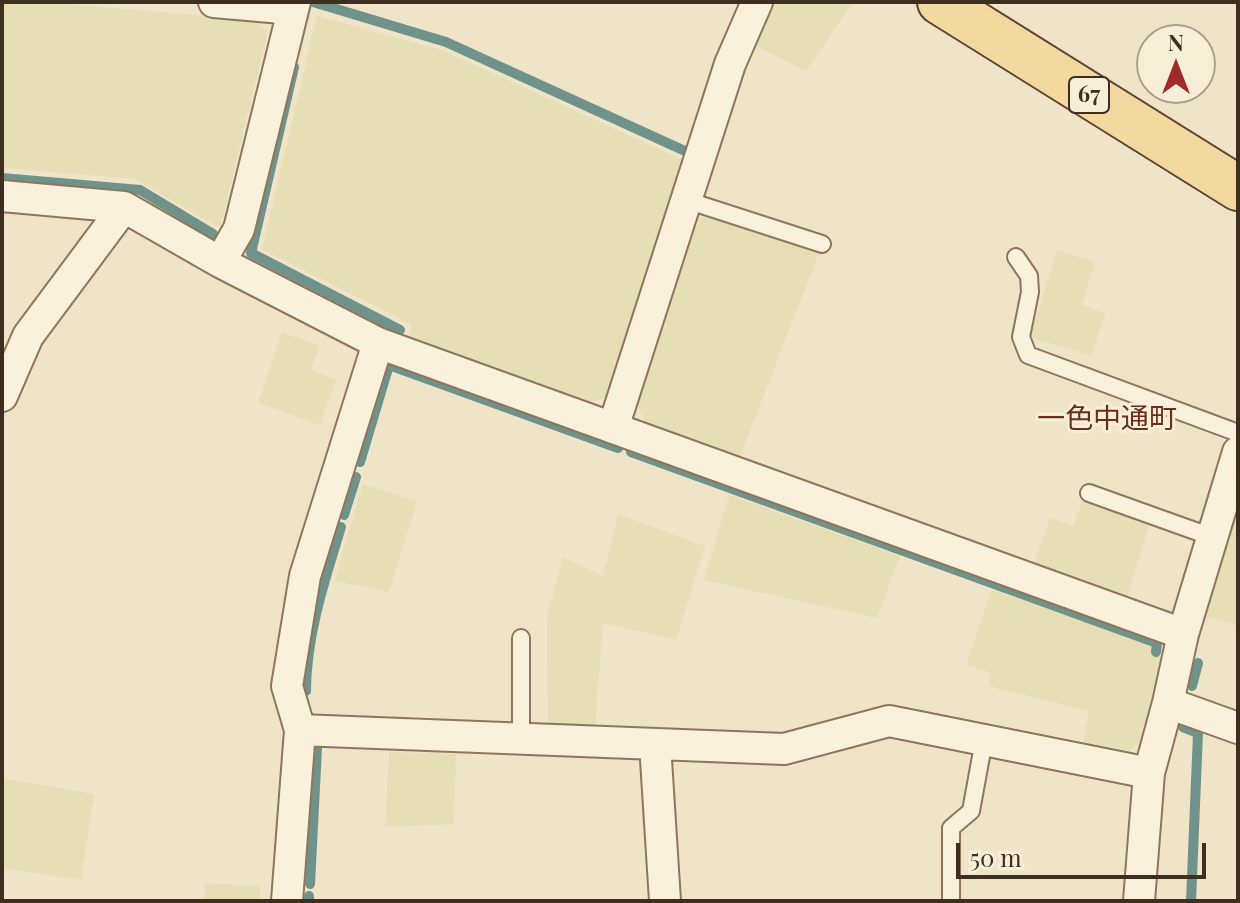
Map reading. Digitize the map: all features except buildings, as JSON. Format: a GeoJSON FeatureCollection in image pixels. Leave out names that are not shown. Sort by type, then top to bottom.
{"type":"FeatureCollection","features":[{"type":"Feature","properties":{"kind":"main road","name":"67"},"geometry":{"type":"LineString","coordinates":[[940,2],[1238,188]]}},
{"type":"Feature","properties":{"kind":"street"},"geometry":{"type":"LineString","coordinates":[[214,2],[294,6],[239,229],[220,262]]}},
{"type":"Feature","properties":{"kind":"street"},"geometry":{"type":"LineString","coordinates":[[613,428],[730,64],[757,2]]}},
{"type":"Feature","properties":{"kind":"street"},"geometry":{"type":"LineString","coordinates":[[2,196],[124,207],[220,262],[378,343],[1183,634]]}},
{"type":"Feature","properties":{"kind":"street"},"geometry":{"type":"LineString","coordinates":[[2,396],[28,336],[124,207]]}},
{"type":"Feature","properties":{"kind":"street"},"geometry":{"type":"LineString","coordinates":[[287,901],[300,730],[287,686],[305,576],[378,343]]}},
{"type":"Feature","properties":{"kind":"street"},"geometry":{"type":"LineString","coordinates":[[1139,901],[1149,773],[1183,634],[1238,452]]}},
{"type":"Feature","properties":{"kind":"street"},"geometry":{"type":"LineString","coordinates":[[1168,703],[1238,728]]}},
{"type":"Feature","properties":{"kind":"street"},"geometry":{"type":"LineString","coordinates":[[300,730],[784,749],[889,721],[1149,773]]}},
{"type":"Feature","properties":{"kind":"street"},"geometry":{"type":"LineString","coordinates":[[655,744],[665,901]]}},
{"type":"Feature","properties":{"kind":"lane"},"geometry":{"type":"LineString","coordinates":[[686,200],[822,244]]}},
{"type":"Feature","properties":{"kind":"lane"},"geometry":{"type":"LineString","coordinates":[[1016,257],[1029,276],[1030,292],[1021,337],[1028,355],[1238,433]]}},
{"type":"Feature","properties":{"kind":"lane"},"geometry":{"type":"LineString","coordinates":[[1089,493],[1212,537]]}},
{"type":"Feature","properties":{"kind":"lane"},"geometry":{"type":"LineString","coordinates":[[521,638],[521,739]]}},
{"type":"Feature","properties":{"kind":"lane"},"geometry":{"type":"LineString","coordinates":[[951,901],[951,828],[971,811],[984,740]]}},
{"type":"Feature","properties":{"kind":"shaded area"},"geometry":{"type":"Polygon","coordinates":[[[2,2],[44,2],[255,20],[268,31],[220,228],[135,179],[2,168],[2,2]]]}},
{"type":"Feature","properties":{"kind":"shaded area"},"geometry":{"type":"Polygon","coordinates":[[[773,2],[853,2],[806,71],[754,45],[773,2]]]}},
{"type":"Feature","properties":{"kind":"shaded area"},"geometry":{"type":"Polygon","coordinates":[[[317,16],[442,50],[683,160],[609,395],[589,404],[410,337],[412,325],[262,249],[317,16]]]}},
{"type":"Feature","properties":{"kind":"shaded area"},"geometry":{"type":"Polygon","coordinates":[[[709,216],[819,253],[739,459],[646,425],[637,404],[689,228],[696,220],[709,216]]]}},
{"type":"Feature","properties":{"kind":"shaded area"},"geometry":{"type":"Polygon","coordinates":[[[1057,250],[1095,262],[1082,305],[1105,313],[1092,356],[1030,337],[1057,250]]]}},
{"type":"Feature","properties":{"kind":"shaded area"},"geometry":{"type":"Polygon","coordinates":[[[282,332],[320,346],[311,370],[336,380],[320,425],[258,403],[282,332]]]}},
{"type":"Feature","properties":{"kind":"shaded area"},"geometry":{"type":"Polygon","coordinates":[[[363,484],[417,501],[389,592],[334,581],[363,484]]]}},
{"type":"Feature","properties":{"kind":"shaded area"},"geometry":{"type":"Polygon","coordinates":[[[1238,493],[1238,626],[1200,615],[1238,493]]]}},
{"type":"Feature","properties":{"kind":"shaded area"},"geometry":{"type":"Polygon","coordinates":[[[729,495],[900,556],[877,618],[704,580],[729,495]]]}},
{"type":"Feature","properties":{"kind":"shaded area"},"geometry":{"type":"Polygon","coordinates":[[[1083,499],[1150,523],[1127,597],[1034,563],[1050,518],[1073,526],[1083,499]]]}},
{"type":"Feature","properties":{"kind":"shaded area"},"geometry":{"type":"Polygon","coordinates":[[[618,514],[705,546],[676,640],[603,623],[595,727],[548,723],[547,617],[563,557],[603,576],[618,514]]]}},
{"type":"Feature","properties":{"kind":"shaded area"},"geometry":{"type":"Polygon","coordinates":[[[992,590],[1153,645],[1152,655],[1163,657],[1148,735],[1126,753],[1083,744],[1089,711],[988,686],[991,673],[966,665],[992,590]]]}},
{"type":"Feature","properties":{"kind":"shaded area"},"geometry":{"type":"Polygon","coordinates":[[[389,752],[456,754],[454,824],[385,827],[389,752]]]}},
{"type":"Feature","properties":{"kind":"shaded area"},"geometry":{"type":"Polygon","coordinates":[[[2,778],[94,794],[81,880],[2,868],[2,778]]]}},
{"type":"Feature","properties":{"kind":"shaded area"},"geometry":{"type":"Polygon","coordinates":[[[205,883],[260,886],[260,901],[204,901],[205,883]]]}},
{"type":"Feature","properties":{"kind":"waterway"},"geometry":{"type":"LineString","coordinates":[[313,2],[446,42],[685,151]]}},
{"type":"Feature","properties":{"kind":"waterway"},"geometry":{"type":"LineString","coordinates":[[294,67],[251,253],[400,330]]}},
{"type":"Feature","properties":{"kind":"waterway"},"geometry":{"type":"LineString","coordinates":[[2,178],[140,190],[213,234]]}},
{"type":"Feature","properties":{"kind":"waterway"},"geometry":{"type":"LineString","coordinates":[[360,462],[389,365],[618,448]]}},
{"type":"Feature","properties":{"kind":"waterway"},"geometry":{"type":"LineString","coordinates":[[631,452],[1157,643],[1156,652]]}},
{"type":"Feature","properties":{"kind":"waterway"},"geometry":{"type":"LineString","coordinates":[[344,515],[356,477]]}},
{"type":"Feature","properties":{"kind":"waterway"},"geometry":{"type":"LineString","coordinates":[[306,691],[313,629],[341,527]]}},
{"type":"Feature","properties":{"kind":"waterway"},"geometry":{"type":"LineString","coordinates":[[1192,686],[1198,663]]}},
{"type":"Feature","properties":{"kind":"waterway"},"geometry":{"type":"LineString","coordinates":[[1183,727],[1198,733],[1191,901]]}},
{"type":"Feature","properties":{"kind":"waterway"},"geometry":{"type":"LineString","coordinates":[[310,884],[317,748]]}},
{"type":"Feature","properties":{"kind":"waterway"},"geometry":{"type":"LineString","coordinates":[[309,896],[309,901]]}},
{"type":"Feature","properties":{"kind":"district","name":"一色中通町"},"geometry":{"type":"Point","coordinates":[1107,419]}}]}
